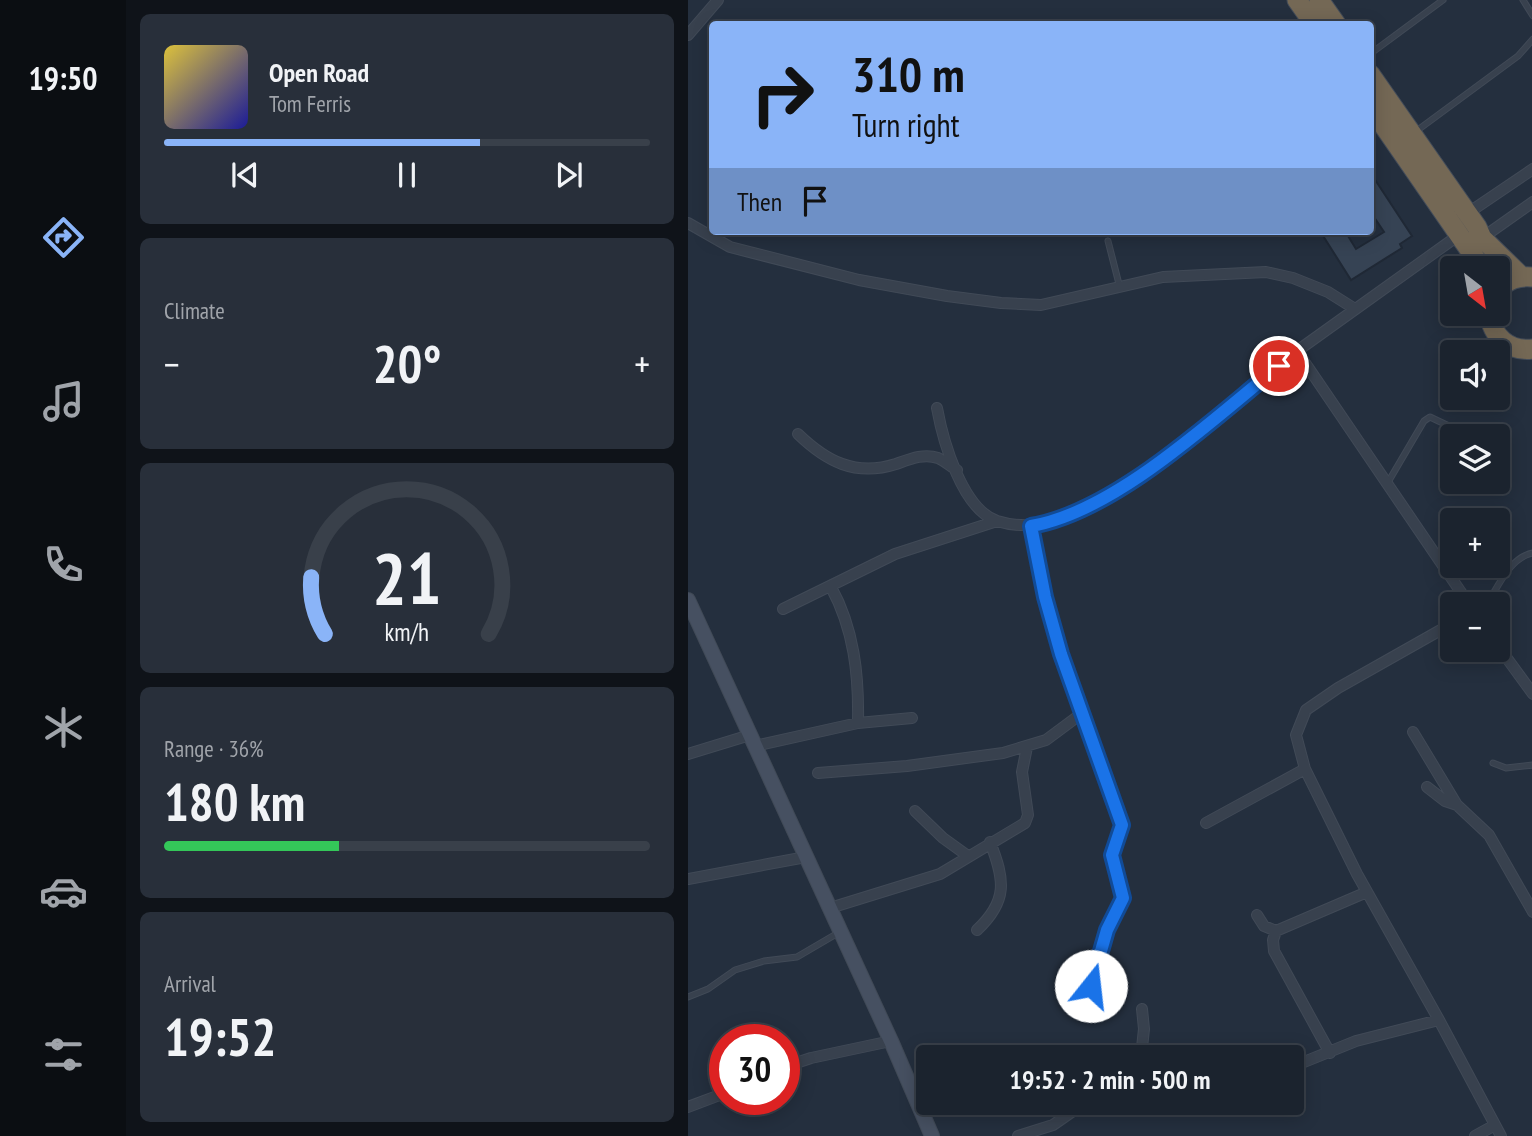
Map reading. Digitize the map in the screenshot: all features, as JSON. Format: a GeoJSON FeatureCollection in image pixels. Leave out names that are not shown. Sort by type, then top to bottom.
{"type":"FeatureCollection","features":[{"type":"Feature","properties":{"kind":"highway"},"geometry":{"type":"LineString","coordinates":[[1297,0],[1311,21]]}},
{"type":"Feature","properties":{"kind":"highway"},"geometry":{"type":"LineString","coordinates":[[1319,0],[1334,21]]}},
{"type":"Feature","properties":{"kind":"highway"},"geometry":{"type":"LineString","coordinates":[[1374,80],[1468,213],[1482,238],[1527,277]]}},
{"type":"Feature","properties":{"kind":"highway"},"geometry":{"type":"LineString","coordinates":[[1374,112],[1474,256]]}},
{"type":"Feature","properties":{"kind":"highway"},"geometry":{"type":"LineString","coordinates":[[1492,326],[1500,339],[1511,347],[1530,351]]}},
{"type":"Feature","properties":{"kind":"main road"},"geometry":{"type":"LineString","coordinates":[[689,603],[841,931],[932,1136]]}},
{"type":"Feature","properties":{"kind":"street"},"geometry":{"type":"LineString","coordinates":[[688,35],[718,0]]}},
{"type":"Feature","properties":{"kind":"street"},"geometry":{"type":"LineString","coordinates":[[1468,213],[1532,169]]}},
{"type":"Feature","properties":{"kind":"street"},"geometry":{"type":"LineString","coordinates":[[1482,238],[1532,202]]}},
{"type":"Feature","properties":{"kind":"street"},"geometry":{"type":"LineString","coordinates":[[688,223],[709,232]]}},
{"type":"Feature","properties":{"kind":"street"},"geometry":{"type":"LineString","coordinates":[[716,235],[730,247],[834,274],[947,296],[1001,303],[1041,305],[1163,277],[1266,272],[1293,278],[1328,292],[1355,309]]}},
{"type":"Feature","properties":{"kind":"street"},"geometry":{"type":"LineString","coordinates":[[937,408],[940,427],[957,470],[969,498],[977,508],[997,521],[1031,526],[1050,522],[1094,505],[1136,478],[1208,424],[1297,351],[1459,235]]}},
{"type":"Feature","properties":{"kind":"street"},"geometry":{"type":"LineString","coordinates":[[1297,351],[1461,592]]}},
{"type":"Feature","properties":{"kind":"street"},"geometry":{"type":"LineString","coordinates":[[798,434],[816,452],[833,462],[876,468],[923,456],[938,458],[957,470]]}},
{"type":"Feature","properties":{"kind":"street"},"geometry":{"type":"LineString","coordinates":[[783,610],[895,554],[997,521]]}},
{"type":"Feature","properties":{"kind":"street"},"geometry":{"type":"LineString","coordinates":[[1031,526],[1045,597],[1081,714],[1122,825],[1112,855],[1123,898],[1107,930],[1091,986]]}},
{"type":"Feature","properties":{"kind":"street"},"geometry":{"type":"LineString","coordinates":[[831,587],[839,601],[852,641],[859,692],[858,723]]}},
{"type":"Feature","properties":{"kind":"street"},"geometry":{"type":"LineString","coordinates":[[1440,630],[1338,688],[1306,710],[1296,736],[1305,769],[1367,892],[1501,1136]]}},
{"type":"Feature","properties":{"kind":"street"},"geometry":{"type":"LineString","coordinates":[[1509,662],[1532,694]]}},
{"type":"Feature","properties":{"kind":"street"},"geometry":{"type":"LineString","coordinates":[[818,774],[975,758],[1027,747],[1046,740],[1081,714]]}},
{"type":"Feature","properties":{"kind":"street"},"geometry":{"type":"LineString","coordinates":[[688,754],[858,723],[912,718]]}},
{"type":"Feature","properties":{"kind":"street"},"geometry":{"type":"LineString","coordinates":[[1413,733],[1457,805],[1489,835],[1532,912]]}},
{"type":"Feature","properties":{"kind":"street"},"geometry":{"type":"LineString","coordinates":[[830,908],[940,874],[1025,823],[1028,815],[1022,772],[1027,747]]}},
{"type":"Feature","properties":{"kind":"street"},"geometry":{"type":"LineString","coordinates":[[1206,823],[1305,769]]}},
{"type":"Feature","properties":{"kind":"street"},"geometry":{"type":"LineString","coordinates":[[1427,787],[1445,801],[1457,805]]}},
{"type":"Feature","properties":{"kind":"street"},"geometry":{"type":"LineString","coordinates":[[915,811],[943,838],[968,856]]}},
{"type":"Feature","properties":{"kind":"street"},"geometry":{"type":"LineString","coordinates":[[977,930],[995,910],[1001,896],[1000,869],[990,842]]}},
{"type":"Feature","properties":{"kind":"street"},"geometry":{"type":"LineString","coordinates":[[688,879],[806,857]]}},
{"type":"Feature","properties":{"kind":"street"},"geometry":{"type":"LineString","coordinates":[[1330,1053],[1274,951],[1273,940],[1276,932],[1367,892]]}},
{"type":"Feature","properties":{"kind":"street"},"geometry":{"type":"LineString","coordinates":[[1257,915],[1264,926],[1276,932]]}},
{"type":"Feature","properties":{"kind":"street"},"geometry":{"type":"LineString","coordinates":[[1142,1009],[1143,1045]]}},
{"type":"Feature","properties":{"kind":"street"},"geometry":{"type":"LineString","coordinates":[[1304,1062],[1356,1041],[1439,1020]]}},
{"type":"Feature","properties":{"kind":"street"},"geometry":{"type":"LineString","coordinates":[[800,1062],[891,1041]]}},
{"type":"Feature","properties":{"kind":"street"},"geometry":{"type":"LineString","coordinates":[[688,1107],[709,1099]]}},
{"type":"Feature","properties":{"kind":"street"},"geometry":{"type":"LineString","coordinates":[[1018,1136],[1053,1125],[1067,1115]]}},
{"type":"Feature","properties":{"kind":"street"},"geometry":{"type":"LineString","coordinates":[[1475,1136],[1495,1125]]}},
{"type":"Feature","properties":{"kind":"lane"},"geometry":{"type":"LineString","coordinates":[[1374,51],[1443,0]]}},
{"type":"Feature","properties":{"kind":"lane"},"geometry":{"type":"LineString","coordinates":[[1523,0],[1532,16]]}},
{"type":"Feature","properties":{"kind":"lane"},"geometry":{"type":"LineString","coordinates":[[1412,134],[1518,56],[1532,39]]}},
{"type":"Feature","properties":{"kind":"lane"},"geometry":{"type":"LineString","coordinates":[[1108,241],[1120,288]]}},
{"type":"Feature","properties":{"kind":"lane"},"geometry":{"type":"LineString","coordinates":[[1387,484],[1424,421],[1430,417],[1445,424]]}},
{"type":"Feature","properties":{"kind":"lane"},"geometry":{"type":"LineString","coordinates":[[1495,592],[1514,563],[1524,555],[1532,553]]}},
{"type":"Feature","properties":{"kind":"lane"},"geometry":{"type":"LineString","coordinates":[[1493,763],[1506,768],[1532,765]]}},
{"type":"Feature","properties":{"kind":"lane"},"geometry":{"type":"LineString","coordinates":[[688,997],[708,989],[742,967],[797,957],[841,931]]}},
{"type":"Feature","properties":{"kind":"building"},"geometry":{"type":"Polygon","coordinates":[[[1374,178],[1412,236],[1400,244],[1402,248],[1351,280],[1323,235],[1347,235],[1356,249],[1384,232],[1374,217],[1374,178]]]}},
{"type":"Feature","properties":{"kind":"route"},"geometry":{"type":"LineString","coordinates":[[1091,986],[1107,930],[1123,898],[1112,855],[1114,842],[1122,825],[1061,654],[1045,597],[1031,526],[1050,522],[1094,505],[1146,471],[1279,366]]}}]}
